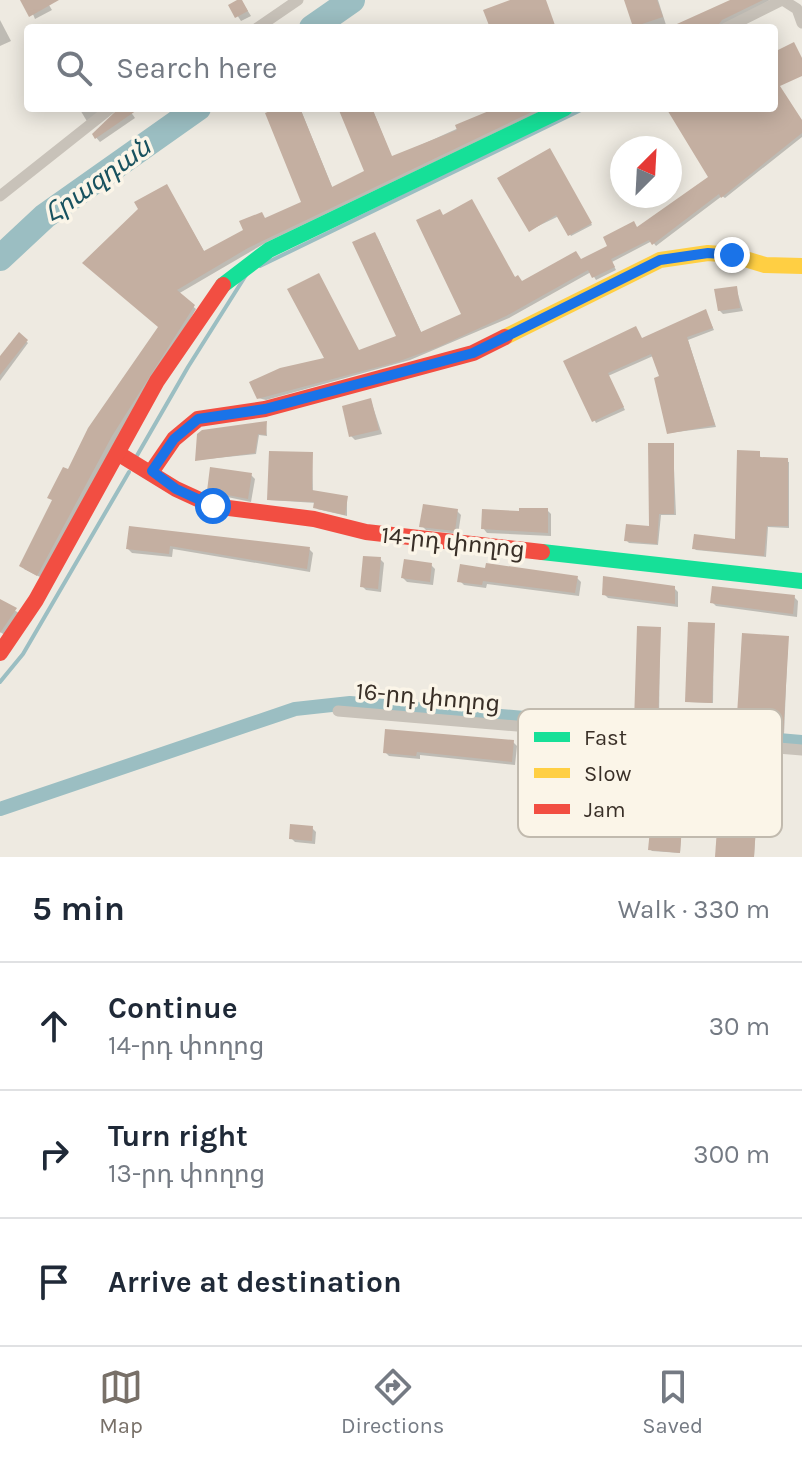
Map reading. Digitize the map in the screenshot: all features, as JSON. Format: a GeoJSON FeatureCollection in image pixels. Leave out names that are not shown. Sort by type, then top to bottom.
{"type":"FeatureCollection","features":[{"type":"Feature","properties":{"kind":"street"},"geometry":{"type":"LineString","coordinates":[[263,24],[298,0]]}},
{"type":"Feature","properties":{"kind":"street"},"geometry":{"type":"LineString","coordinates":[[734,24],[783,0],[797,9],[802,23]]}},
{"type":"Feature","properties":{"kind":"street"},"geometry":{"type":"LineString","coordinates":[[0,196],[106,112]]}},
{"type":"Feature","properties":{"kind":"street"},"geometry":{"type":"LineString","coordinates":[[0,653],[36,600],[157,381],[221,286],[269,250],[557,112]]}},
{"type":"Feature","properties":{"kind":"street"},"geometry":{"type":"LineString","coordinates":[[152,471],[174,439],[198,419],[265,409],[473,353],[660,260],[708,253],[732,255],[765,265],[802,266]]}},
{"type":"Feature","properties":{"kind":"street","name":"14-րդ փողոց"},"geometry":{"type":"LineString","coordinates":[[119,454],[142,469],[152,471],[176,489],[213,506],[314,519],[366,532],[802,581]]}},
{"type":"Feature","properties":{"kind":"street","name":"16-րդ փողոց"},"geometry":{"type":"LineString","coordinates":[[338,711],[518,726]]}},
{"type":"Feature","properties":{"kind":"street","name":"16-րդ փողոց"},"geometry":{"type":"LineString","coordinates":[[782,748],[802,750]]}},
{"type":"Feature","properties":{"kind":"building"},"geometry":{"type":"Polygon","coordinates":[[[20,0],[59,0],[29,17],[20,0]]]}},
{"type":"Feature","properties":{"kind":"building"},"geometry":{"type":"Polygon","coordinates":[[[242,0],[248,11],[235,18],[228,5],[242,0]]]}},
{"type":"Feature","properties":{"kind":"building"},"geometry":{"type":"Polygon","coordinates":[[[510,0],[546,0],[555,24],[488,24],[483,10],[510,0]]]}},
{"type":"Feature","properties":{"kind":"building"},"geometry":{"type":"Polygon","coordinates":[[[624,0],[657,0],[663,17],[632,24],[624,0]]]}},
{"type":"Feature","properties":{"kind":"building"},"geometry":{"type":"Polygon","coordinates":[[[730,0],[763,0],[719,24],[677,24],[730,0]]]}},
{"type":"Feature","properties":{"kind":"building"},"geometry":{"type":"Polygon","coordinates":[[[794,42],[802,58],[802,76],[780,86],[802,120],[802,133],[721,198],[719,194],[652,245],[649,240],[611,259],[615,267],[592,278],[588,270],[506,316],[438,347],[397,362],[257,399],[249,382],[280,368],[324,358],[287,289],[319,273],[359,350],[396,336],[352,242],[375,232],[421,332],[461,314],[416,220],[440,209],[443,215],[472,199],[515,277],[518,275],[522,281],[576,251],[581,259],[607,246],[603,237],[634,221],[637,227],[664,208],[682,208],[682,195],[708,177],[668,112],[778,112],[778,50],[794,42]]]}},
{"type":"Feature","properties":{"kind":"building"},"geometry":{"type":"Polygon","coordinates":[[[115,112],[134,112],[95,139],[92,134],[115,112]]]}},
{"type":"Feature","properties":{"kind":"building"},"geometry":{"type":"Polygon","coordinates":[[[302,112],[332,187],[364,171],[340,112],[374,112],[392,156],[457,130],[455,125],[486,112],[532,112],[248,248],[177,290],[195,305],[112,436],[37,576],[19,566],[52,500],[47,498],[63,467],[68,469],[88,428],[158,327],[82,263],[138,209],[134,202],[167,184],[204,251],[243,230],[239,221],[262,212],[265,218],[301,202],[265,113],[302,112]]]}},
{"type":"Feature","properties":{"kind":"building"},"geometry":{"type":"Polygon","coordinates":[[[550,148],[592,223],[568,236],[556,215],[529,232],[497,178],[550,148]]]}},
{"type":"Feature","properties":{"kind":"building"},"geometry":{"type":"Polygon","coordinates":[[[737,286],[740,308],[718,311],[714,289],[737,286]]]}},
{"type":"Feature","properties":{"kind":"building"},"geometry":{"type":"Polygon","coordinates":[[[706,309],[713,328],[687,337],[715,425],[667,434],[654,378],[659,376],[651,354],[608,373],[624,407],[592,422],[563,361],[636,326],[642,338],[706,309]]]}},
{"type":"Feature","properties":{"kind":"building"},"geometry":{"type":"Polygon","coordinates":[[[19,332],[28,340],[0,375],[0,356],[19,332]]]}},
{"type":"Feature","properties":{"kind":"building"},"geometry":{"type":"Polygon","coordinates":[[[371,398],[379,430],[349,437],[342,406],[371,398]]]}},
{"type":"Feature","properties":{"kind":"building"},"geometry":{"type":"Polygon","coordinates":[[[267,421],[266,435],[258,434],[255,453],[195,461],[197,434],[202,430],[267,421]]]}},
{"type":"Feature","properties":{"kind":"building"},"geometry":{"type":"Polygon","coordinates":[[[648,443],[674,443],[674,514],[659,514],[657,544],[624,541],[626,524],[649,526],[648,443]]]}},
{"type":"Feature","properties":{"kind":"building"},"geometry":{"type":"Polygon","coordinates":[[[737,450],[760,451],[760,457],[788,458],[788,526],[767,526],[764,556],[692,549],[694,534],[735,539],[737,450]]]}},
{"type":"Feature","properties":{"kind":"building"},"geometry":{"type":"Polygon","coordinates":[[[269,451],[313,452],[312,490],[348,496],[345,515],[313,508],[314,502],[267,500],[269,451]]]}},
{"type":"Feature","properties":{"kind":"building"},"geometry":{"type":"Polygon","coordinates":[[[210,467],[252,473],[248,499],[207,491],[210,467]]]}},
{"type":"Feature","properties":{"kind":"building"},"geometry":{"type":"Polygon","coordinates":[[[423,504],[458,509],[455,531],[419,527],[423,504]]]}},
{"type":"Feature","properties":{"kind":"building"},"geometry":{"type":"Polygon","coordinates":[[[519,508],[548,508],[548,533],[481,529],[482,509],[519,511],[519,508]]]}},
{"type":"Feature","properties":{"kind":"building"},"geometry":{"type":"Polygon","coordinates":[[[129,526],[310,547],[307,569],[170,546],[169,554],[126,549],[129,526]]]}},
{"type":"Feature","properties":{"kind":"building"},"geometry":{"type":"Polygon","coordinates":[[[363,556],[381,557],[378,589],[360,587],[363,556]]]}},
{"type":"Feature","properties":{"kind":"building"},"geometry":{"type":"Polygon","coordinates":[[[404,559],[432,563],[430,582],[401,578],[404,559]]]}},
{"type":"Feature","properties":{"kind":"building"},"geometry":{"type":"Polygon","coordinates":[[[486,563],[578,576],[575,593],[483,581],[482,585],[457,582],[460,564],[485,568],[486,563]]]}},
{"type":"Feature","properties":{"kind":"building"},"geometry":{"type":"Polygon","coordinates":[[[603,576],[675,586],[675,604],[602,595],[603,576]]]}},
{"type":"Feature","properties":{"kind":"building"},"geometry":{"type":"Polygon","coordinates":[[[712,586],[795,595],[793,614],[710,603],[712,586]]]}},
{"type":"Feature","properties":{"kind":"building"},"geometry":{"type":"Polygon","coordinates":[[[0,599],[17,608],[0,633],[0,599]]]}},
{"type":"Feature","properties":{"kind":"building"},"geometry":{"type":"Polygon","coordinates":[[[688,622],[715,623],[712,703],[685,702],[688,622]]]}},
{"type":"Feature","properties":{"kind":"building"},"geometry":{"type":"Polygon","coordinates":[[[637,626],[661,627],[658,709],[634,709],[637,626]]]}},
{"type":"Feature","properties":{"kind":"building"},"geometry":{"type":"Polygon","coordinates":[[[742,633],[789,636],[783,735],[782,709],[737,709],[742,633]]]}},
{"type":"Feature","properties":{"kind":"building"},"geometry":{"type":"Polygon","coordinates":[[[385,729],[514,740],[512,762],[417,752],[416,756],[383,753],[385,729]]]}},
{"type":"Feature","properties":{"kind":"building"},"geometry":{"type":"Polygon","coordinates":[[[290,824],[313,826],[312,841],[289,839],[290,824]]]}},
{"type":"Feature","properties":{"kind":"building"},"geometry":{"type":"Polygon","coordinates":[[[649,837],[681,837],[680,853],[648,850],[649,837]]]}},
{"type":"Feature","properties":{"kind":"building"},"geometry":{"type":"Polygon","coordinates":[[[716,837],[755,837],[754,857],[715,857],[716,837]]]}},
{"type":"Feature","properties":{"kind":"waterway","name":"Հրազդան"},"geometry":{"type":"LineString","coordinates":[[318,24],[352,0]]}},
{"type":"Feature","properties":{"kind":"waterway","name":"Հրազդան"},"geometry":{"type":"LineString","coordinates":[[0,258],[45,216],[192,112]]}},
{"type":"Feature","properties":{"kind":"waterway"},"geometry":{"type":"LineString","coordinates":[[260,266],[577,112]]}},
{"type":"Feature","properties":{"kind":"waterway"},"geometry":{"type":"LineString","coordinates":[[135,459],[246,275]]}},
{"type":"Feature","properties":{"kind":"waterway"},"geometry":{"type":"LineString","coordinates":[[0,682],[23,654],[129,472]]}},
{"type":"Feature","properties":{"kind":"waterway"},"geometry":{"type":"LineString","coordinates":[[0,809],[295,709],[350,703],[518,717]]}},
{"type":"Feature","properties":{"kind":"waterway"},"geometry":{"type":"LineString","coordinates":[[782,740],[802,742]]}},
{"type":"Feature","properties":{"kind":"traffic: fast"},"geometry":{"type":"LineString","coordinates":[[223,285],[269,250],[557,112]]}},
{"type":"Feature","properties":{"kind":"traffic: fast"},"geometry":{"type":"LineString","coordinates":[[542,552],[802,581]]}},
{"type":"Feature","properties":{"kind":"traffic: slow"},"geometry":{"type":"LineString","coordinates":[[505,337],[660,260],[708,253],[732,255],[765,265],[802,266]]}},
{"type":"Feature","properties":{"kind":"traffic: jam"},"geometry":{"type":"LineString","coordinates":[[0,653],[36,600],[157,381],[223,285]]}},
{"type":"Feature","properties":{"kind":"traffic: jam"},"geometry":{"type":"LineString","coordinates":[[152,471],[174,439],[198,419],[265,409],[473,353],[505,337]]}},
{"type":"Feature","properties":{"kind":"traffic: jam"},"geometry":{"type":"LineString","coordinates":[[119,454],[176,489],[213,506],[314,519],[366,532],[542,552]]}},
{"type":"Feature","properties":{"kind":"route"},"geometry":{"type":"LineString","coordinates":[[213,506],[176,489],[152,471],[174,439],[198,419],[265,409],[473,353],[660,260],[708,253],[732,255]]}}]}
